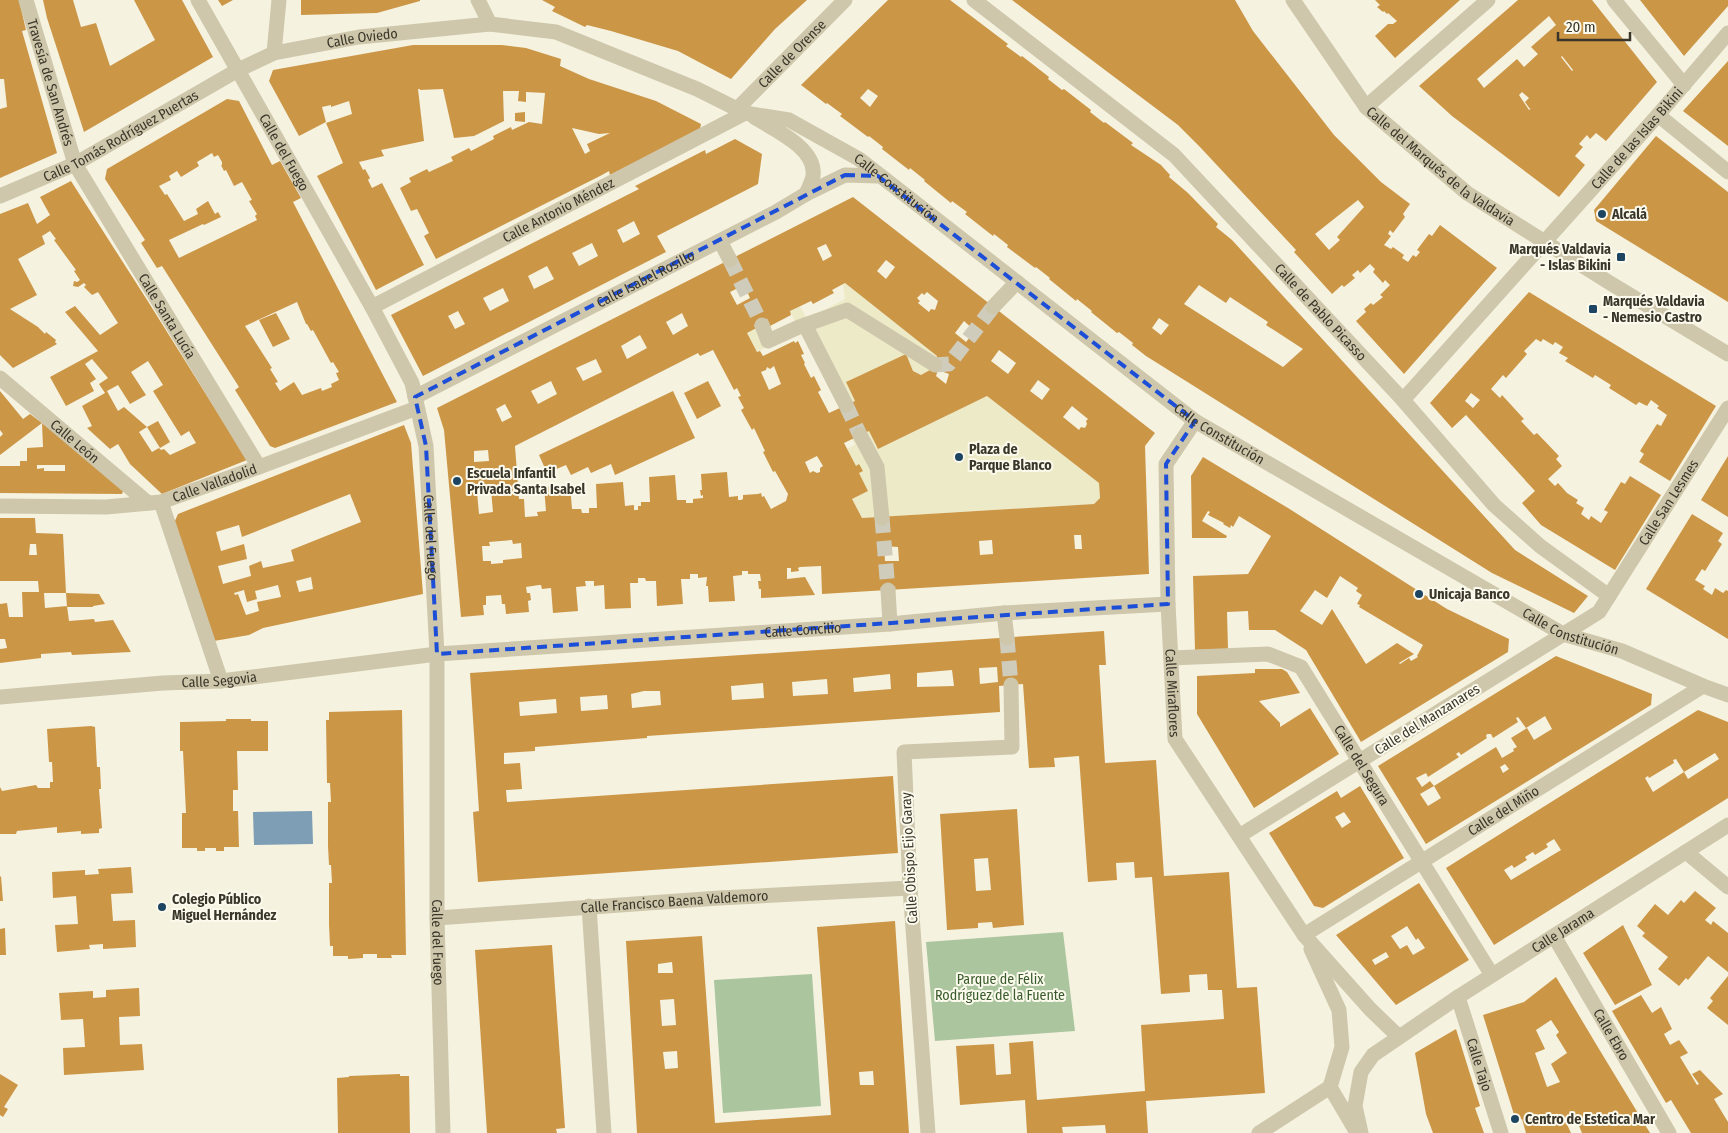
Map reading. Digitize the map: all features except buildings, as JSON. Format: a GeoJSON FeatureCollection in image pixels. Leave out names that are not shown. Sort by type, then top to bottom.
{"type":"FeatureCollection","features":[{"type":"Feature","properties":{"kind":"street","name":"Travesía de San Andrés"},"geometry":{"type":"LineString","coordinates":[[26,0],[75,164]]}},
{"type":"Feature","properties":{"kind":"street","name":"Calle del Fuego"},"geometry":{"type":"LineString","coordinates":[[198,0],[372,307],[412,383],[426,446],[437,654],[437,918],[443,1133]]}},
{"type":"Feature","properties":{"kind":"street"},"geometry":{"type":"LineString","coordinates":[[274,53],[278,0]]}},
{"type":"Feature","properties":{"kind":"street"},"geometry":{"type":"LineString","coordinates":[[478,0],[490,24]]}},
{"type":"Feature","properties":{"kind":"street","name":"Calle de Orense"},"geometry":{"type":"LineString","coordinates":[[743,111],[845,0]]}},
{"type":"Feature","properties":{"kind":"street","name":"Calle de Pablo Picasso"},"geometry":{"type":"LineString","coordinates":[[974,0],[1174,155],[1403,400],[1494,505],[1540,546],[1609,596]]}},
{"type":"Feature","properties":{"kind":"street","name":"Calle del Marqués de la Valdavia"},"geometry":{"type":"LineString","coordinates":[[1293,0],[1366,107],[1467,193],[1610,284],[1728,354]]}},
{"type":"Feature","properties":{"kind":"street"},"geometry":{"type":"LineString","coordinates":[[1366,107],[1488,0]]}},
{"type":"Feature","properties":{"kind":"street"},"geometry":{"type":"LineString","coordinates":[[1614,0],[1684,85]]}},
{"type":"Feature","properties":{"kind":"street","name":"Calle Oviedo"},"geometry":{"type":"LineString","coordinates":[[238,70],[274,53],[359,37],[490,24]]}},
{"type":"Feature","properties":{"kind":"street","name":"Calle Constitución"},"geometry":{"type":"LineString","coordinates":[[490,24],[556,32],[743,111],[798,144],[811,160],[813,175],[806,194]]}},
{"type":"Feature","properties":{"kind":"street","name":"Calle de las Islas Bikini"},"geometry":{"type":"LineString","coordinates":[[1403,400],[1658,116],[1728,33]]}},
{"type":"Feature","properties":{"kind":"street","name":"Calle Tomás Rodríguez Puertas"},"geometry":{"type":"LineString","coordinates":[[0,196],[75,164],[238,70]]}},
{"type":"Feature","properties":{"kind":"street","name":"Calle Constitución"},"geometry":{"type":"LineString","coordinates":[[743,111],[789,120],[859,159],[878,176],[1195,421],[1563,634],[1622,651],[1728,695]]}},
{"type":"Feature","properties":{"kind":"street","name":"Calle Antonio Méndez"},"geometry":{"type":"LineString","coordinates":[[372,307],[743,111]]}},
{"type":"Feature","properties":{"kind":"street"},"geometry":{"type":"LineString","coordinates":[[1658,116],[1728,172]]}},
{"type":"Feature","properties":{"kind":"street","name":"Calle Santa Lucía"},"geometry":{"type":"LineString","coordinates":[[75,164],[259,467]]}},
{"type":"Feature","properties":{"kind":"street","name":"Calle Isabel Rosillo"},"geometry":{"type":"LineString","coordinates":[[416,402],[776,212],[806,194],[845,175],[878,176]]}},
{"type":"Feature","properties":{"kind":"street"},"geometry":{"type":"LineString","coordinates":[[720,241],[730,260]]}},
{"type":"Feature","properties":{"kind":"street"},"geometry":{"type":"LineString","coordinates":[[993,307],[1016,282]]}},
{"type":"Feature","properties":{"kind":"street"},"geometry":{"type":"LineString","coordinates":[[762,325],[768,341],[847,310],[934,365]]}},
{"type":"Feature","properties":{"kind":"street"},"geometry":{"type":"LineString","coordinates":[[805,325],[846,405]]}},
{"type":"Feature","properties":{"kind":"street","name":"Calle León"},"geometry":{"type":"LineString","coordinates":[[0,378],[155,503]]}},
{"type":"Feature","properties":{"kind":"street","name":"Calle Valladolid"},"geometry":{"type":"LineString","coordinates":[[0,506],[106,507],[155,503],[259,467],[416,402]]}},
{"type":"Feature","properties":{"kind":"street","name":"Calle San Lesmes"},"geometry":{"type":"LineString","coordinates":[[1609,596],[1728,408]]}},
{"type":"Feature","properties":{"kind":"street","name":"Calle Miraflores"},"geometry":{"type":"LineString","coordinates":[[1195,421],[1166,464],[1168,604],[1175,739],[1304,935],[1370,1010],[1398,1036]]}},
{"type":"Feature","properties":{"kind":"street"},"geometry":{"type":"LineString","coordinates":[[860,435],[877,467],[882,518]]}},
{"type":"Feature","properties":{"kind":"street"},"geometry":{"type":"LineString","coordinates":[[155,503],[221,681]]}},
{"type":"Feature","properties":{"kind":"street"},"geometry":{"type":"LineString","coordinates":[[888,590],[890,624]]}},
{"type":"Feature","properties":{"kind":"street"},"geometry":{"type":"LineString","coordinates":[[1563,634],[1599,612],[1609,596]]}},
{"type":"Feature","properties":{"kind":"street","name":"Calle Concilio"},"geometry":{"type":"LineString","coordinates":[[437,654],[890,624],[1004,613],[1168,604]]}},
{"type":"Feature","properties":{"kind":"street"},"geometry":{"type":"LineString","coordinates":[[1004,613],[1007,638]]}},
{"type":"Feature","properties":{"kind":"street","name":"Calle del Manzanares"},"geometry":{"type":"LineString","coordinates":[[1239,836],[1563,634]]}},
{"type":"Feature","properties":{"kind":"street","name":"Calle Segovia"},"geometry":{"type":"LineString","coordinates":[[0,697],[163,683],[221,681],[437,654]]}},
{"type":"Feature","properties":{"kind":"street","name":"Calle del Segura"},"geometry":{"type":"LineString","coordinates":[[1171,658],[1268,654],[1301,667],[1492,975]]}},
{"type":"Feature","properties":{"kind":"street","name":"Calle Obispo Eijo Garay"},"geometry":{"type":"LineString","coordinates":[[928,1133],[910,888],[904,752],[1012,747],[1011,685]]}},
{"type":"Feature","properties":{"kind":"street","name":"Calle del Miño"},"geometry":{"type":"LineString","coordinates":[[1304,935],[1703,686]]}},
{"type":"Feature","properties":{"kind":"street","name":"Calle Jarama"},"geometry":{"type":"LineString","coordinates":[[1398,1036],[1728,825]]}},
{"type":"Feature","properties":{"kind":"street"},"geometry":{"type":"LineString","coordinates":[[1686,852],[1728,887]]}},
{"type":"Feature","properties":{"kind":"street","name":"Calle Francisco Baena Valdemoro"},"geometry":{"type":"LineString","coordinates":[[437,918],[589,906],[910,888]]}},
{"type":"Feature","properties":{"kind":"street"},"geometry":{"type":"LineString","coordinates":[[589,906],[604,1133]]}},
{"type":"Feature","properties":{"kind":"street","name":"Calle Miraflores"},"geometry":{"type":"LineString","coordinates":[[1304,935],[1339,1010],[1342,1047],[1330,1087]]}},
{"type":"Feature","properties":{"kind":"street","name":"Calle Ebro"},"geometry":{"type":"LineString","coordinates":[[1554,936],[1668,1133]]}},
{"type":"Feature","properties":{"kind":"street","name":"Calle Tajo"},"geometry":{"type":"LineString","coordinates":[[1458,996],[1501,1133]]}},
{"type":"Feature","properties":{"kind":"street"},"geometry":{"type":"LineString","coordinates":[[1360,1133],[1355,1106],[1362,1072],[1373,1055],[1398,1036]]}},
{"type":"Feature","properties":{"kind":"street"},"geometry":{"type":"LineString","coordinates":[[1330,1087],[1337,1090],[1355,1106]]}},
{"type":"Feature","properties":{"kind":"street"},"geometry":{"type":"LineString","coordinates":[[1259,1133],[1330,1087]]}},
{"type":"Feature","properties":{"kind":"street"},"geometry":{"type":"LineString","coordinates":[[1330,1087],[1360,1133]]}},
{"type":"Feature","properties":{"kind":"highlighted area"},"geometry":{"type":"Polygon","coordinates":[[[845,175],[878,176],[1195,421],[1166,464],[1168,604],[437,654],[426,446],[415,397],[845,175]]]}},
{"type":"Feature","properties":{"kind":"green space","name":"Parque de Félix Rodríguez de la Fuente"},"geometry":{"type":"Polygon","coordinates":[[[1063,932],[1075,1031],[935,1041],[926,942],[1063,932]]]}},
{"type":"Feature","properties":{"kind":"green space"},"geometry":{"type":"Polygon","coordinates":[[[812,974],[821,1106],[723,1113],[714,980],[812,974]]]}},
{"type":"Feature","properties":{"kind":"shaded area"},"geometry":{"type":"Polygon","coordinates":[[[845,283],[937,356],[933,372],[930,370],[921,375],[913,371],[906,355],[846,382],[855,401],[839,408],[801,330],[757,352],[747,333],[767,323],[773,335],[796,324],[790,311],[800,306],[807,319],[845,299],[843,284],[845,283]]]}},
{"type":"Feature","properties":{"kind":"shaded area","name":"Plaza de Parque Blanco"},"geometry":{"type":"Polygon","coordinates":[[[987,396],[1099,483],[1100,498],[1094,504],[862,518],[852,499],[868,491],[847,449],[855,445],[852,438],[869,431],[878,449],[987,396]]]}},
{"type":"Feature","properties":{"kind":"water"},"geometry":{"type":"Polygon","coordinates":[[[312,811],[313,844],[254,845],[253,812],[312,811]]]}},
{"type":"Feature","properties":{"kind":"tunnel"},"geometry":{"type":"LineString","coordinates":[[730,260],[762,325]]}},
{"type":"Feature","properties":{"kind":"tunnel"},"geometry":{"type":"LineString","coordinates":[[935,365],[949,364],[993,307]]}},
{"type":"Feature","properties":{"kind":"tunnel"},"geometry":{"type":"LineString","coordinates":[[846,405],[860,435]]}},
{"type":"Feature","properties":{"kind":"tunnel"},"geometry":{"type":"LineString","coordinates":[[882,518],[888,590]]}},
{"type":"Feature","properties":{"kind":"tunnel"},"geometry":{"type":"LineString","coordinates":[[1007,638],[1011,685]]}},
{"type":"Feature","properties":{"kind":"place","name":"Alcalá"},"geometry":{"type":"Point","coordinates":[1602,214]}},
{"type":"Feature","properties":{"kind":"place","name":"Marqués Valdavia - Islas Bikini"},"geometry":{"type":"Point","coordinates":[1621,257]}},
{"type":"Feature","properties":{"kind":"place","name":"Marqués Valdavia - Nemesio Castro"},"geometry":{"type":"Point","coordinates":[1593,309]}},
{"type":"Feature","properties":{"kind":"place","name":"Plaza de Parque Blanco"},"geometry":{"type":"Point","coordinates":[959,457]}},
{"type":"Feature","properties":{"kind":"place","name":"Escuela Infantil Privada Santa Isabel"},"geometry":{"type":"Point","coordinates":[457,481]}},
{"type":"Feature","properties":{"kind":"place","name":"Unicaja Banco"},"geometry":{"type":"Point","coordinates":[1419,594]}},
{"type":"Feature","properties":{"kind":"place","name":"Colegio Público Miguel Hernández"},"geometry":{"type":"Point","coordinates":[162,907]}},
{"type":"Feature","properties":{"kind":"place","name":"Centro de Estetica Mar"},"geometry":{"type":"Point","coordinates":[1515,1119]}}]}
